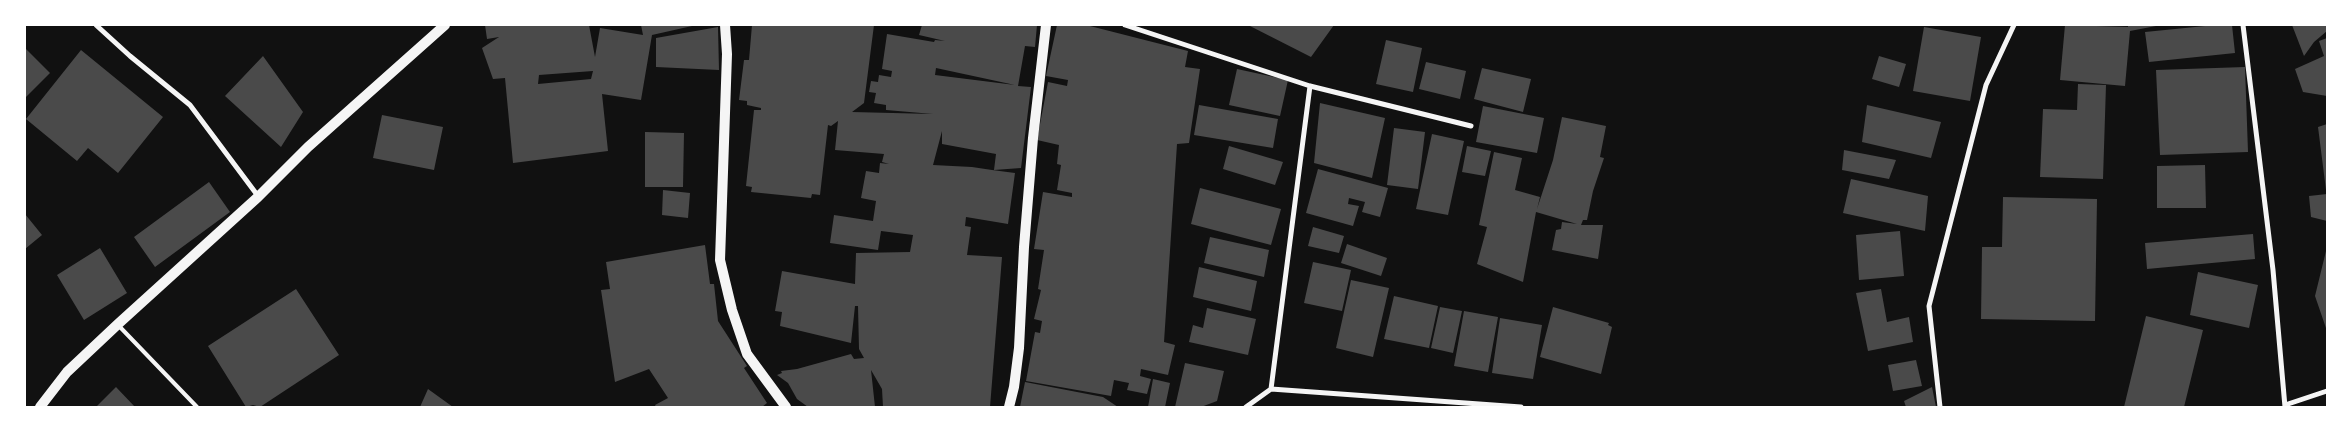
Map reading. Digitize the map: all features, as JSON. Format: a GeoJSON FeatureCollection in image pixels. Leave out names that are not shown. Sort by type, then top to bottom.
{"type":"FeatureCollection","features":[{"type":"Feature","properties":{"kind":"main road"},"geometry":{"type":"LineString","coordinates":[[40,407],[67,372],[258,197],[308,147],[445,25]]}},
{"type":"Feature","properties":{"kind":"main road"},"geometry":{"type":"LineString","coordinates":[[725,25],[726,63],[720,260],[732,310],[747,354],[786,407]]}},
{"type":"Feature","properties":{"kind":"main road"},"geometry":{"type":"LineString","coordinates":[[1009,407],[1014,387],[1019,348],[1024,247],[1033,138],[1046,25]]}},
{"type":"Feature","properties":{"kind":"street"},"geometry":{"type":"LineString","coordinates":[[96,25],[130,56],[190,105],[258,197]]}},
{"type":"Feature","properties":{"kind":"street"},"geometry":{"type":"LineString","coordinates":[[1125,25],[1310,86],[1471,126]]}},
{"type":"Feature","properties":{"kind":"street"},"geometry":{"type":"LineString","coordinates":[[1940,407],[1929,306],[1986,85],[2014,25]]}},
{"type":"Feature","properties":{"kind":"street"},"geometry":{"type":"LineString","coordinates":[[2243,25],[2273,270],[2285,406],[2327,391]]}},
{"type":"Feature","properties":{"kind":"street"},"geometry":{"type":"LineString","coordinates":[[1271,389],[1310,86]]}},
{"type":"Feature","properties":{"kind":"street"},"geometry":{"type":"LineString","coordinates":[[1246,407],[1271,389],[1521,407]]}},
{"type":"Feature","properties":{"kind":"lane"},"geometry":{"type":"LineString","coordinates":[[118,324],[197,407]]}},
{"type":"Feature","properties":{"kind":"building"},"geometry":{"type":"Polygon","coordinates":[[[485,25],[589,25],[595,57],[600,28],[643,35],[641,25],[692,26],[652,35],[641,100],[602,94],[608,151],[513,163],[505,78],[493,79],[482,48],[499,37],[487,39],[485,25]],[[593,71],[539,75],[538,84],[591,79],[593,71]]]}},
{"type":"Feature","properties":{"kind":"building"},"geometry":{"type":"Polygon","coordinates":[[[752,25],[874,25],[864,103],[852,112],[933,114],[886,110],[886,105],[874,103],[876,93],[869,92],[871,81],[878,82],[879,75],[891,77],[892,71],[882,69],[887,34],[934,42],[935,40],[945,41],[919,35],[922,25],[1037,25],[1035,47],[1025,46],[1018,86],[1031,87],[1021,168],[994,170],[996,154],[942,144],[942,131],[933,165],[972,167],[1015,173],[1008,224],[966,217],[965,226],[971,227],[967,255],[1002,257],[990,407],[883,407],[882,389],[871,370],[875,407],[808,407],[797,399],[788,383],[777,375],[782,373],[781,371],[797,369],[851,354],[854,359],[864,358],[859,349],[858,306],[855,306],[851,343],[780,326],[782,312],[775,311],[782,271],[855,284],[856,253],[910,252],[913,235],[881,231],[878,250],[830,243],[834,215],[873,221],[876,201],[861,198],[866,171],[879,173],[880,163],[889,164],[882,162],[884,154],[835,150],[838,121],[831,126],[828,125],[820,195],[812,194],[811,198],[751,192],[752,187],[746,186],[754,110],[761,110],[761,108],[747,105],[747,101],[739,100],[744,60],[749,60],[752,25]],[[936,68],[935,75],[1015,85],[936,68]]]}},
{"type":"Feature","properties":{"kind":"building"},"geometry":{"type":"Polygon","coordinates":[[[1057,25],[1086,25],[1188,51],[1185,67],[1200,69],[1189,143],[1177,144],[1164,342],[1175,345],[1168,375],[1141,369],[1140,376],[1151,379],[1147,394],[1127,390],[1129,383],[1114,380],[1111,396],[1026,381],[1035,332],[1040,333],[1042,321],[1034,319],[1041,290],[1038,289],[1044,250],[1034,249],[1043,192],[1072,197],[1072,193],[1057,190],[1061,165],[1057,164],[1059,145],[1037,140],[1048,82],[1067,86],[1068,80],[1046,76],[1057,25]]]}},
{"type":"Feature","properties":{"kind":"building"},"geometry":{"type":"Polygon","coordinates":[[[1248,25],[1334,25],[1311,57],[1248,25]]]}},
{"type":"Feature","properties":{"kind":"building"},"geometry":{"type":"Polygon","coordinates":[[[2065,25],[2156,26],[2130,31],[2125,86],[2060,80],[2065,25]]]}},
{"type":"Feature","properties":{"kind":"building"},"geometry":{"type":"Polygon","coordinates":[[[2232,25],[2235,53],[2149,62],[2145,32],[2232,25]]]}},
{"type":"Feature","properties":{"kind":"building"},"geometry":{"type":"Polygon","coordinates":[[[2292,25],[2327,25],[2327,31],[2314,42],[2304,56],[2292,25]]]}},
{"type":"Feature","properties":{"kind":"building"},"geometry":{"type":"Polygon","coordinates":[[[718,27],[719,70],[656,67],[656,38],[718,27]]]}},
{"type":"Feature","properties":{"kind":"building"},"geometry":{"type":"Polygon","coordinates":[[[1924,27],[1981,37],[1970,101],[1913,91],[1924,27]]]}},
{"type":"Feature","properties":{"kind":"building"},"geometry":{"type":"Polygon","coordinates":[[[2327,38],[2327,96],[2303,92],[2295,69],[2324,56],[2319,41],[2327,38]]]}},
{"type":"Feature","properties":{"kind":"building"},"geometry":{"type":"Polygon","coordinates":[[[1386,40],[1422,48],[1413,92],[1376,84],[1386,40]]]}},
{"type":"Feature","properties":{"kind":"building"},"geometry":{"type":"Polygon","coordinates":[[[25,48],[50,73],[25,98],[25,48]]]}},
{"type":"Feature","properties":{"kind":"building"},"geometry":{"type":"Polygon","coordinates":[[[81,50],[163,117],[118,173],[88,148],[77,161],[26,119],[81,50]]]}},
{"type":"Feature","properties":{"kind":"building"},"geometry":{"type":"Polygon","coordinates":[[[263,56],[303,112],[281,147],[225,96],[263,56]]]}},
{"type":"Feature","properties":{"kind":"building"},"geometry":{"type":"Polygon","coordinates":[[[1879,56],[1906,64],[1899,87],[1872,79],[1879,56]]]}},
{"type":"Feature","properties":{"kind":"building"},"geometry":{"type":"Polygon","coordinates":[[[1426,62],[1466,71],[1460,99],[1419,89],[1426,62]]]}},
{"type":"Feature","properties":{"kind":"building"},"geometry":{"type":"Polygon","coordinates":[[[2245,67],[2248,152],[2160,155],[2156,70],[2245,67]]]}},
{"type":"Feature","properties":{"kind":"building"},"geometry":{"type":"Polygon","coordinates":[[[1482,68],[1531,79],[1523,112],[1474,99],[1482,68]]]}},
{"type":"Feature","properties":{"kind":"building"},"geometry":{"type":"Polygon","coordinates":[[[1237,69],[1288,80],[1280,116],[1229,105],[1237,69]]]}},
{"type":"Feature","properties":{"kind":"building"},"geometry":{"type":"Polygon","coordinates":[[[2078,84],[2106,85],[2103,179],[2040,177],[2043,109],[2077,110],[2078,84]]]}},
{"type":"Feature","properties":{"kind":"building"},"geometry":{"type":"Polygon","coordinates":[[[1320,103],[1385,118],[1372,178],[1314,163],[1320,103]]]}},
{"type":"Feature","properties":{"kind":"building"},"geometry":{"type":"Polygon","coordinates":[[[1199,105],[1278,119],[1273,148],[1194,135],[1199,105]]]}},
{"type":"Feature","properties":{"kind":"building"},"geometry":{"type":"Polygon","coordinates":[[[1867,105],[1941,122],[1931,158],[1862,142],[1867,105]]]}},
{"type":"Feature","properties":{"kind":"building"},"geometry":{"type":"Polygon","coordinates":[[[1483,106],[1544,118],[1537,153],[1476,142],[1483,106]]]}},
{"type":"Feature","properties":{"kind":"building"},"geometry":{"type":"Polygon","coordinates":[[[382,115],[443,127],[434,170],[373,158],[382,115]]]}},
{"type":"Feature","properties":{"kind":"building"},"geometry":{"type":"Polygon","coordinates":[[[1562,117],[1606,126],[1600,157],[1604,158],[1593,191],[1587,220],[1583,220],[1581,225],[1603,225],[1598,259],[1552,250],[1556,230],[1561,229],[1562,222],[1577,224],[1536,212],[1523,282],[1477,264],[1487,227],[1479,225],[1494,152],[1522,158],[1515,190],[1540,197],[1537,209],[1553,160],[1562,117]]]}},
{"type":"Feature","properties":{"kind":"building"},"geometry":{"type":"Polygon","coordinates":[[[2327,124],[2327,190],[2326,190],[2318,127],[2327,124]]]}},
{"type":"Feature","properties":{"kind":"building"},"geometry":{"type":"Polygon","coordinates":[[[1394,128],[1425,132],[1418,189],[1387,185],[1394,128]]]}},
{"type":"Feature","properties":{"kind":"building"},"geometry":{"type":"Polygon","coordinates":[[[645,132],[684,133],[683,187],[645,187],[645,132]]]}},
{"type":"Feature","properties":{"kind":"building"},"geometry":{"type":"Polygon","coordinates":[[[1432,134],[1464,141],[1448,215],[1416,209],[1432,134]]]}},
{"type":"Feature","properties":{"kind":"building"},"geometry":{"type":"Polygon","coordinates":[[[1229,146],[1283,162],[1275,185],[1223,169],[1229,146]]]}},
{"type":"Feature","properties":{"kind":"building"},"geometry":{"type":"Polygon","coordinates":[[[1467,146],[1491,151],[1485,176],[1462,172],[1467,146]]]}},
{"type":"Feature","properties":{"kind":"building"},"geometry":{"type":"Polygon","coordinates":[[[1844,150],[1896,160],[1889,179],[1842,170],[1844,150]]]}},
{"type":"Feature","properties":{"kind":"building"},"geometry":{"type":"Polygon","coordinates":[[[2205,165],[2206,208],[2157,208],[2157,166],[2205,165]]]}},
{"type":"Feature","properties":{"kind":"building"},"geometry":{"type":"Polygon","coordinates":[[[1318,169],[1388,188],[1380,217],[1362,212],[1365,202],[1349,198],[1348,204],[1359,206],[1353,226],[1306,213],[1318,169]]]}},
{"type":"Feature","properties":{"kind":"building"},"geometry":{"type":"Polygon","coordinates":[[[1851,179],[1928,196],[1925,231],[1843,213],[1851,179]]]}},
{"type":"Feature","properties":{"kind":"building"},"geometry":{"type":"Polygon","coordinates":[[[209,182],[230,212],[155,267],[134,237],[209,182]]]}},
{"type":"Feature","properties":{"kind":"building"},"geometry":{"type":"Polygon","coordinates":[[[1200,188],[1281,209],[1271,245],[1191,224],[1200,188]]]}},
{"type":"Feature","properties":{"kind":"building"},"geometry":{"type":"Polygon","coordinates":[[[663,190],[690,193],[688,218],[662,215],[663,190]]]}},
{"type":"Feature","properties":{"kind":"building"},"geometry":{"type":"Polygon","coordinates":[[[2327,194],[2327,221],[2311,217],[2309,196],[2327,194]]]}},
{"type":"Feature","properties":{"kind":"building"},"geometry":{"type":"Polygon","coordinates":[[[2003,197],[2097,199],[2095,321],[1981,319],[1982,247],[2002,247],[2003,197]]]}},
{"type":"Feature","properties":{"kind":"building"},"geometry":{"type":"Polygon","coordinates":[[[25,214],[42,235],[25,249],[25,214]]]}},
{"type":"Feature","properties":{"kind":"building"},"geometry":{"type":"Polygon","coordinates":[[[1313,227],[1344,236],[1339,253],[1308,246],[1313,227]]]}},
{"type":"Feature","properties":{"kind":"building"},"geometry":{"type":"Polygon","coordinates":[[[1900,231],[1904,276],[1859,280],[1856,235],[1900,231]]]}},
{"type":"Feature","properties":{"kind":"building"},"geometry":{"type":"Polygon","coordinates":[[[2253,234],[2255,259],[2147,269],[2145,243],[2253,234]]]}},
{"type":"Feature","properties":{"kind":"building"},"geometry":{"type":"Polygon","coordinates":[[[1210,237],[1269,250],[1264,277],[1204,263],[1210,237]]]}},
{"type":"Feature","properties":{"kind":"building"},"geometry":{"type":"Polygon","coordinates":[[[1347,244],[1387,258],[1381,276],[1341,263],[1347,244]]]}},
{"type":"Feature","properties":{"kind":"building"},"geometry":{"type":"Polygon","coordinates":[[[705,245],[710,284],[714,284],[718,321],[747,366],[744,368],[767,403],[762,407],[656,407],[655,405],[668,398],[649,369],[615,382],[601,290],[610,289],[606,262],[705,245]]]}},
{"type":"Feature","properties":{"kind":"building"},"geometry":{"type":"Polygon","coordinates":[[[100,248],[127,293],[84,320],[57,275],[100,248]]]}},
{"type":"Feature","properties":{"kind":"building"},"geometry":{"type":"Polygon","coordinates":[[[2327,251],[2327,331],[2315,296],[2327,251]]]}},
{"type":"Feature","properties":{"kind":"building"},"geometry":{"type":"Polygon","coordinates":[[[1313,262],[1351,270],[1342,311],[1304,303],[1313,262]]]}},
{"type":"Feature","properties":{"kind":"building"},"geometry":{"type":"Polygon","coordinates":[[[1199,267],[1257,281],[1251,311],[1193,297],[1199,267]]]}},
{"type":"Feature","properties":{"kind":"building"},"geometry":{"type":"Polygon","coordinates":[[[2198,272],[2258,285],[2249,328],[2190,315],[2198,272]]]}},
{"type":"Feature","properties":{"kind":"building"},"geometry":{"type":"Polygon","coordinates":[[[1351,280],[1389,288],[1373,357],[1336,348],[1351,280]]]}},
{"type":"Feature","properties":{"kind":"building"},"geometry":{"type":"Polygon","coordinates":[[[296,289],[339,355],[260,407],[253,405],[246,407],[208,346],[296,289]]]}},
{"type":"Feature","properties":{"kind":"building"},"geometry":{"type":"Polygon","coordinates":[[[1881,289],[1887,322],[1909,317],[1913,342],[1868,351],[1856,293],[1881,289]]]}},
{"type":"Feature","properties":{"kind":"building"},"geometry":{"type":"Polygon","coordinates":[[[1394,296],[1438,306],[1429,348],[1384,339],[1394,296]]]}},
{"type":"Feature","properties":{"kind":"building"},"geometry":{"type":"Polygon","coordinates":[[[1440,307],[1462,311],[1453,353],[1431,348],[1440,307]]]}},
{"type":"Feature","properties":{"kind":"building"},"geometry":{"type":"Polygon","coordinates":[[[1553,307],[1609,323],[1608,325],[1612,327],[1601,374],[1540,357],[1553,307]]]}},
{"type":"Feature","properties":{"kind":"building"},"geometry":{"type":"Polygon","coordinates":[[[1207,308],[1256,319],[1248,355],[1189,342],[1193,325],[1203,328],[1207,308]]]}},
{"type":"Feature","properties":{"kind":"building"},"geometry":{"type":"Polygon","coordinates":[[[1464,311],[1498,317],[1488,372],[1454,366],[1464,311]]]}},
{"type":"Feature","properties":{"kind":"building"},"geometry":{"type":"Polygon","coordinates":[[[2146,316],[2203,330],[2184,407],[2124,407],[2146,316]]]}},
{"type":"Feature","properties":{"kind":"building"},"geometry":{"type":"Polygon","coordinates":[[[1500,318],[1542,325],[1533,379],[1492,373],[1500,318]]]}},
{"type":"Feature","properties":{"kind":"building"},"geometry":{"type":"Polygon","coordinates":[[[1916,360],[1922,386],[1893,391],[1888,365],[1916,360]]]}},
{"type":"Feature","properties":{"kind":"building"},"geometry":{"type":"Polygon","coordinates":[[[1185,363],[1224,371],[1217,401],[1201,407],[1175,407],[1185,363]]]}},
{"type":"Feature","properties":{"kind":"building"},"geometry":{"type":"Polygon","coordinates":[[[1153,379],[1170,383],[1165,407],[1148,407],[1153,379]]]}},
{"type":"Feature","properties":{"kind":"building"},"geometry":{"type":"Polygon","coordinates":[[[1025,382],[1103,397],[1118,407],[1020,407],[1025,382]]]}},
{"type":"Feature","properties":{"kind":"building"},"geometry":{"type":"Polygon","coordinates":[[[116,387],[135,407],[96,407],[116,387]]]}},
{"type":"Feature","properties":{"kind":"building"},"geometry":{"type":"Polygon","coordinates":[[[1932,387],[1936,407],[1906,407],[1904,401],[1932,387]]]}},
{"type":"Feature","properties":{"kind":"building"},"geometry":{"type":"Polygon","coordinates":[[[428,389],[453,407],[420,407],[428,389]]]}}]}
